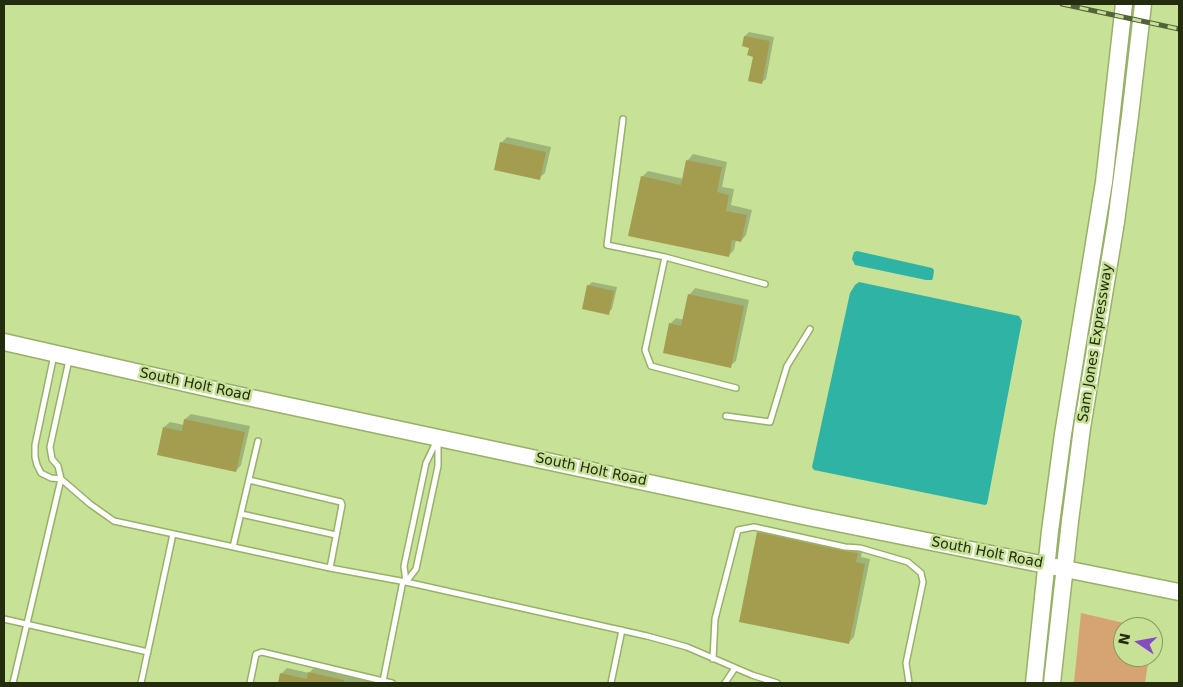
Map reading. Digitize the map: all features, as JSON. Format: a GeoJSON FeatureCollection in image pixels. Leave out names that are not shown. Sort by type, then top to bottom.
{"type":"FeatureCollection","features":[{"type":"Feature","properties":{"kind":"main road","name":"Sam Jones Expressway"},"geometry":{"type":"LineString","coordinates":[[1034,683],[1046,565],[1063,434],[1104,182],[1124,4]]}},
{"type":"Feature","properties":{"kind":"main road","name":"Sam Jones Expressway"},"geometry":{"type":"LineString","coordinates":[[1052,683],[1082,428],[1118,202],[1143,4]]}},
{"type":"Feature","properties":{"kind":"main road","name":"South Holt Road"},"geometry":{"type":"LineString","coordinates":[[4,342],[808,517],[1179,592]]}},
{"type":"Feature","properties":{"kind":"lane"},"geometry":{"type":"LineString","coordinates":[[623,119],[606,245],[665,257],[764,284]]}},
{"type":"Feature","properties":{"kind":"lane"},"geometry":{"type":"LineString","coordinates":[[665,257],[645,350],[651,366],[736,388]]}},
{"type":"Feature","properties":{"kind":"lane"},"geometry":{"type":"LineString","coordinates":[[726,416],[770,422],[787,366],[810,329]]}},
{"type":"Feature","properties":{"kind":"lane"},"geometry":{"type":"LineString","coordinates":[[62,355],[35,445],[34,457],[41,473],[51,478],[61,479],[90,504],[114,521],[622,630],[687,647],[752,675],[777,683]]}},
{"type":"Feature","properties":{"kind":"lane"},"geometry":{"type":"LineString","coordinates":[[13,683],[61,479],[58,466],[52,459],[50,447],[62,355]]}},
{"type":"Feature","properties":{"kind":"lane"},"geometry":{"type":"LineString","coordinates":[[383,681],[405,582],[404,566],[426,463],[438,438]]}},
{"type":"Feature","properties":{"kind":"lane"},"geometry":{"type":"LineString","coordinates":[[405,582],[416,569],[438,466],[438,438]]}},
{"type":"Feature","properties":{"kind":"lane"},"geometry":{"type":"LineString","coordinates":[[233,547],[258,441]]}},
{"type":"Feature","properties":{"kind":"lane"},"geometry":{"type":"LineString","coordinates":[[249,480],[341,502],[330,568]]}},
{"type":"Feature","properties":{"kind":"lane"},"geometry":{"type":"LineString","coordinates":[[241,514],[336,535]]}},
{"type":"Feature","properties":{"kind":"lane"},"geometry":{"type":"LineString","coordinates":[[714,658],[715,619],[738,530],[754,527],[845,547],[860,548],[908,562],[921,573],[923,582],[906,663],[909,683]]}},
{"type":"Feature","properties":{"kind":"lane"},"geometry":{"type":"LineString","coordinates":[[141,683],[173,534]]}},
{"type":"Feature","properties":{"kind":"lane"},"geometry":{"type":"LineString","coordinates":[[4,619],[148,652]]}},
{"type":"Feature","properties":{"kind":"lane"},"geometry":{"type":"LineString","coordinates":[[611,683],[622,630]]}},
{"type":"Feature","properties":{"kind":"lane"},"geometry":{"type":"LineString","coordinates":[[250,683],[256,654],[262,652],[392,683]]}},
{"type":"Feature","properties":{"kind":"lane"},"geometry":{"type":"LineString","coordinates":[[725,683],[735,668]]}},
{"type":"Feature","properties":{"kind":"shaded area"},"geometry":{"type":"Polygon","coordinates":[[[1081,613],[1113,620],[1113,667],[1147,667],[1145,683],[1074,683],[1081,613]]]}},
{"type":"Feature","properties":{"kind":"water"},"geometry":{"type":"Polygon","coordinates":[[[857,251],[932,268],[934,270],[933,278],[932,280],[926,280],[855,265],[852,259],[854,252],[857,251]]]}},
{"type":"Feature","properties":{"kind":"water"},"geometry":{"type":"Polygon","coordinates":[[[859,282],[1019,316],[1022,321],[987,504],[814,470],[812,467],[850,293],[859,282]]]}},
{"type":"Feature","properties":{"kind":"building"},"geometry":{"type":"Polygon","coordinates":[[[744,36],[770,41],[762,84],[748,81],[753,57],[747,55],[749,48],[742,46],[744,36]]]}},
{"type":"Feature","properties":{"kind":"building"},"geometry":{"type":"Polygon","coordinates":[[[500,142],[546,152],[540,180],[494,170],[500,142]]]}},
{"type":"Feature","properties":{"kind":"building"},"geometry":{"type":"Polygon","coordinates":[[[686,160],[722,167],[717,192],[729,195],[726,211],[747,215],[741,242],[732,240],[729,257],[628,236],[641,176],[681,185],[686,160]]]}},
{"type":"Feature","properties":{"kind":"building"},"geometry":{"type":"Polygon","coordinates":[[[587,285],[614,291],[609,315],[582,309],[587,285]]]}},
{"type":"Feature","properties":{"kind":"building"},"geometry":{"type":"Polygon","coordinates":[[[688,294],[744,306],[731,368],[663,353],[669,323],[681,326],[688,294]]]}},
{"type":"Feature","properties":{"kind":"building"},"geometry":{"type":"Polygon","coordinates":[[[184,419],[245,432],[236,472],[157,455],[163,427],[182,431],[184,419]]]}},
{"type":"Feature","properties":{"kind":"building"},"geometry":{"type":"Polygon","coordinates":[[[757,532],[858,553],[856,562],[865,564],[849,644],[739,622],[757,532]]]}},
{"type":"Feature","properties":{"kind":"building"},"geometry":{"type":"Polygon","coordinates":[[[308,672],[344,680],[344,683],[278,683],[280,673],[307,679],[308,672]]]}},
{"type":"Feature","properties":{"kind":"railway"},"geometry":{"type":"LineString","coordinates":[[1062,4],[1179,29]]}}]}
